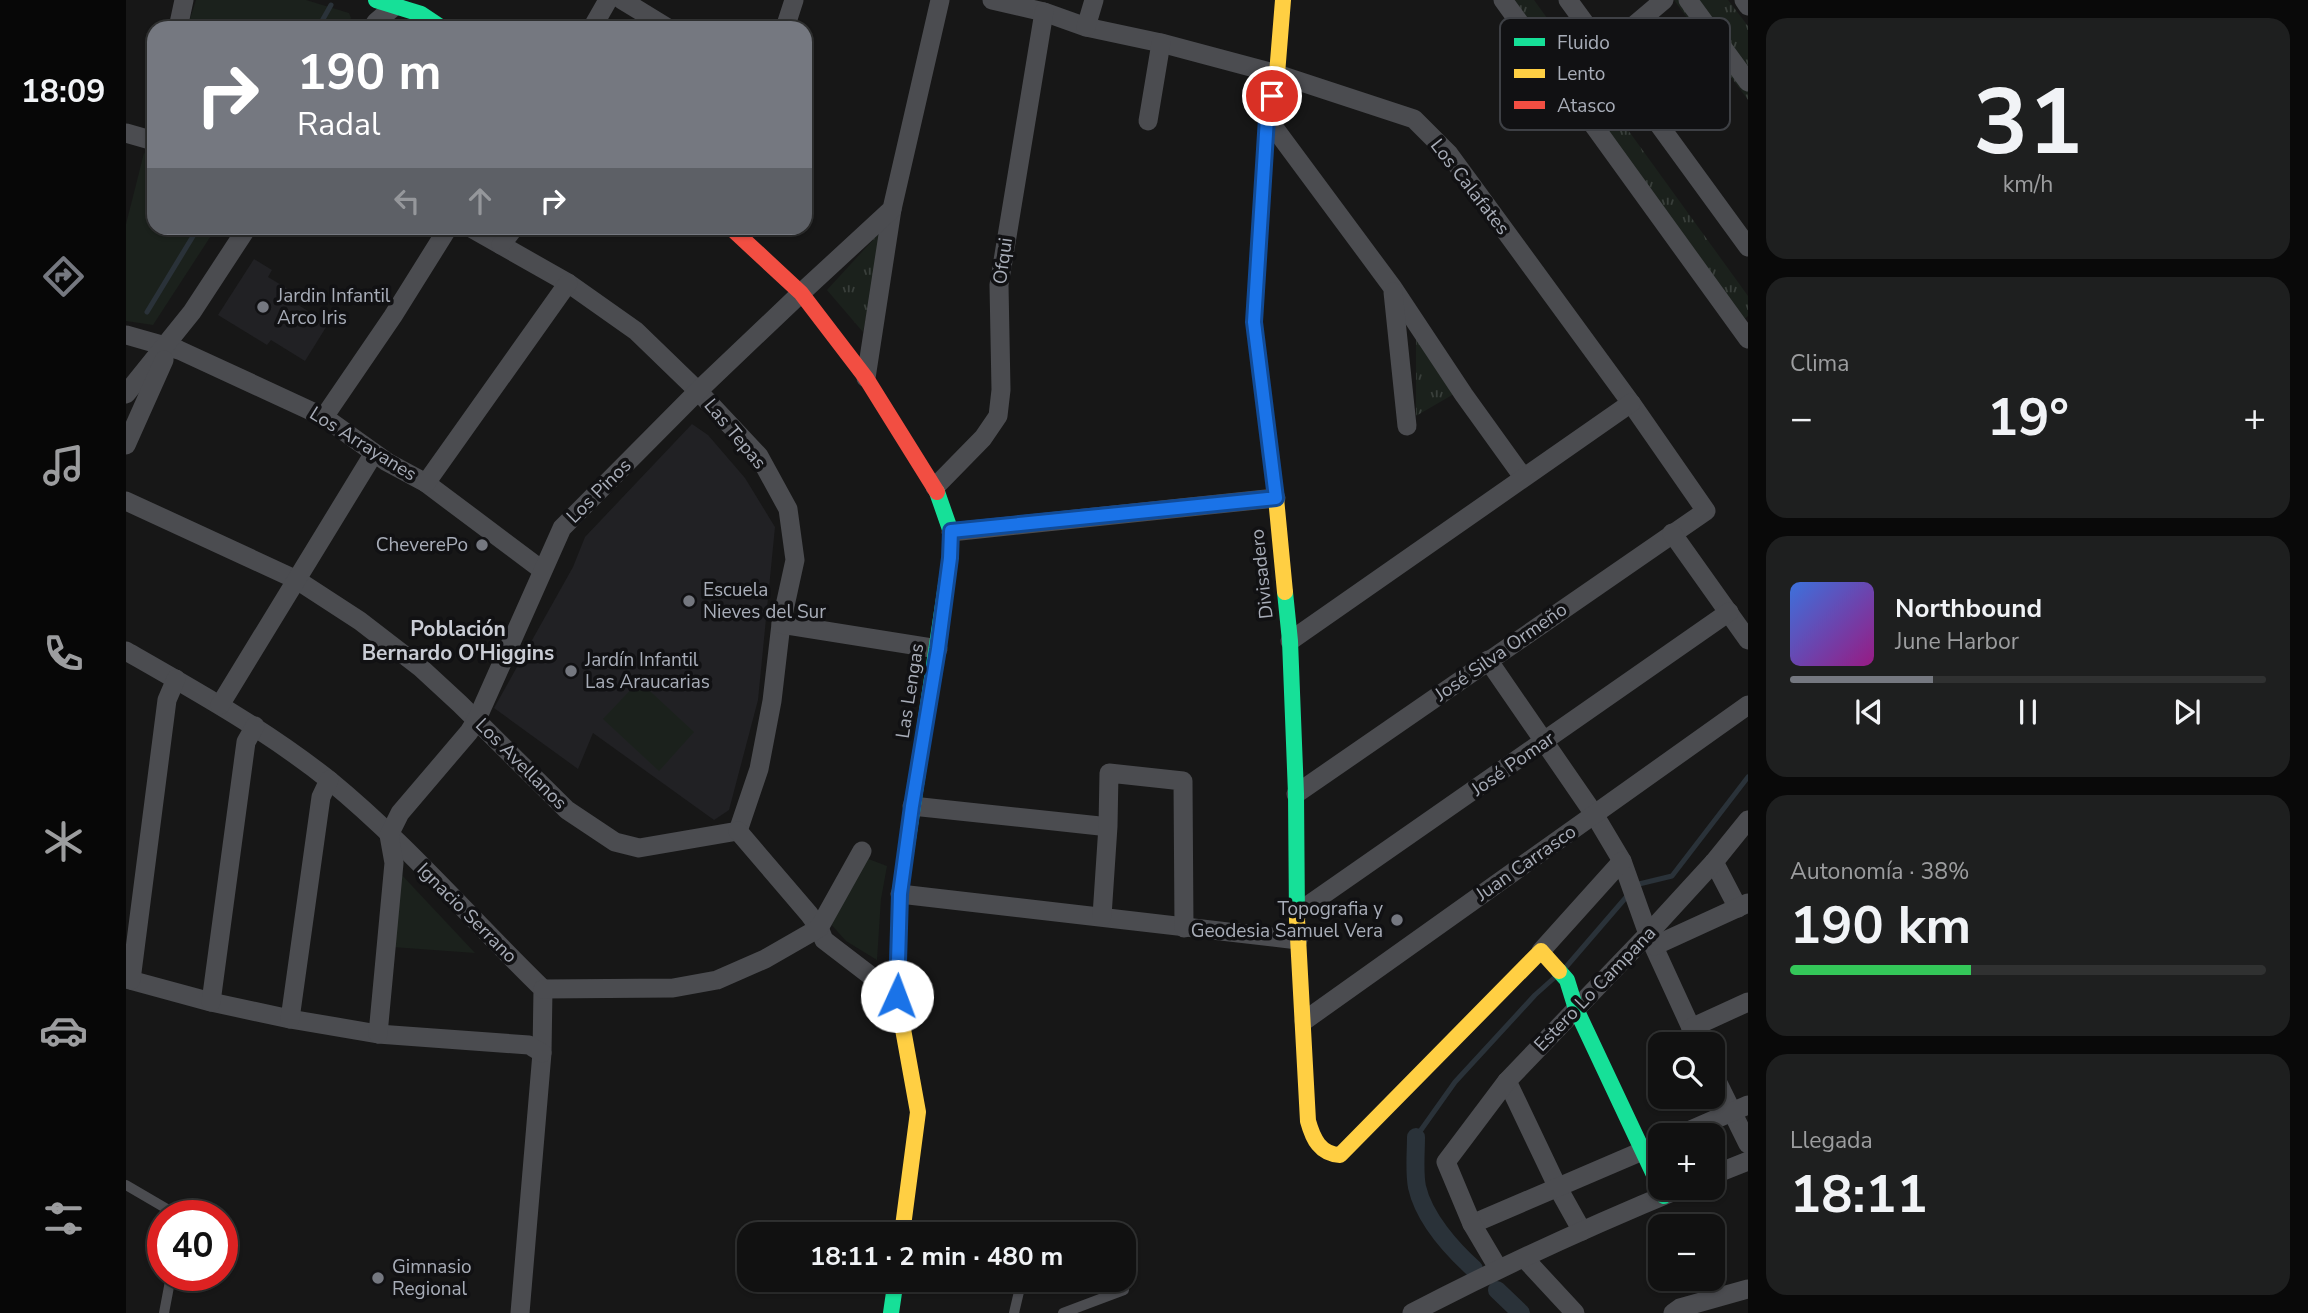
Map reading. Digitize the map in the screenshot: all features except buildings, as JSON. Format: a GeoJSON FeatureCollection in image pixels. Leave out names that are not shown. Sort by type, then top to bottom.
{"type":"FeatureCollection","features":[{"type":"Feature","properties":{"kind":"street"},"geometry":{"type":"LineString","coordinates":[[180,21],[184,0]]}},
{"type":"Feature","properties":{"kind":"street"},"geometry":{"type":"LineString","coordinates":[[376,0],[396,5],[425,7],[436,21]]}},
{"type":"Feature","properties":{"kind":"street"},"geometry":{"type":"LineString","coordinates":[[596,21],[608,0]]}},
{"type":"Feature","properties":{"kind":"street"},"geometry":{"type":"LineString","coordinates":[[622,0],[656,21]]}},
{"type":"Feature","properties":{"kind":"street"},"geometry":{"type":"LineString","coordinates":[[788,21],[794,0]]}},
{"type":"Feature","properties":{"kind":"street"},"geometry":{"type":"LineString","coordinates":[[866,378],[892,209],[940,0]]}},
{"type":"Feature","properties":{"kind":"street","name":"Los Calafates"},"geometry":{"type":"LineString","coordinates":[[992,0],[1044,12],[1086,27],[1161,43],[1277,74],[1415,120],[1449,154],[1706,511]]}},
{"type":"Feature","properties":{"kind":"street"},"geometry":{"type":"LineString","coordinates":[[1086,27],[1094,0]]}},
{"type":"Feature","properties":{"kind":"street","name":"Divisadero"},"geometry":{"type":"LineString","coordinates":[[1283,0],[1277,74],[1267,118],[1254,322],[1276,498],[1290,641],[1298,940],[1308,1121],[1312,1136],[1326,1153],[1340,1155],[1547,958]]}},
{"type":"Feature","properties":{"kind":"street"},"geometry":{"type":"LineString","coordinates":[[1503,0],[1516,18]]}},
{"type":"Feature","properties":{"kind":"street"},"geometry":{"type":"LineString","coordinates":[[1569,0],[1582,18]]}},
{"type":"Feature","properties":{"kind":"street"},"geometry":{"type":"LineString","coordinates":[[1636,18],[1664,0]]}},
{"type":"Feature","properties":{"kind":"street"},"geometry":{"type":"LineString","coordinates":[[1688,0],[1701,18]]}},
{"type":"Feature","properties":{"kind":"street"},"geometry":{"type":"LineString","coordinates":[[1744,0],[1748,6]]}},
{"type":"Feature","properties":{"kind":"street"},"geometry":{"type":"LineString","coordinates":[[377,21],[396,5]]}},
{"type":"Feature","properties":{"kind":"street","name":"Ofqui"},"geometry":{"type":"LineString","coordinates":[[935,487],[983,438],[998,416],[1001,390],[999,285],[1044,12]]}},
{"type":"Feature","properties":{"kind":"street"},"geometry":{"type":"LineString","coordinates":[[1148,121],[1161,43]]}},
{"type":"Feature","properties":{"kind":"street"},"geometry":{"type":"LineString","coordinates":[[1730,57],[1748,82]]}},
{"type":"Feature","properties":{"kind":"street"},"geometry":{"type":"LineString","coordinates":[[1267,118],[1393,288],[1523,477]]}},
{"type":"Feature","properties":{"kind":"street"},"geometry":{"type":"LineString","coordinates":[[1598,130],[1747,335]]}},
{"type":"Feature","properties":{"kind":"street"},"geometry":{"type":"LineString","coordinates":[[1663,130],[1748,247]]}},
{"type":"Feature","properties":{"kind":"street"},"geometry":{"type":"LineString","coordinates":[[126,133],[147,139]]}},
{"type":"Feature","properties":{"kind":"street","name":"Los Pinos"},"geometry":{"type":"LineString","coordinates":[[389,835],[400,813],[477,719],[562,528],[698,391],[892,209]]}},
{"type":"Feature","properties":{"kind":"street"},"geometry":{"type":"LineString","coordinates":[[126,445],[164,359],[242,235]]}},
{"type":"Feature","properties":{"kind":"street"},"geometry":{"type":"LineString","coordinates":[[324,417],[393,316],[444,235]]}},
{"type":"Feature","properties":{"kind":"street","name":"Las Tepas"},"geometry":{"type":"LineString","coordinates":[[483,235],[568,283],[636,331],[698,391],[759,456],[788,509],[795,561],[781,624],[772,701],[759,769],[738,831]]}},
{"type":"Feature","properties":{"kind":"street"},"geometry":{"type":"LineString","coordinates":[[501,245],[509,235]]}},
{"type":"Feature","properties":{"kind":"street","name":"Las Lengas"},"geometry":{"type":"LineString","coordinates":[[738,235],[800,293],[866,378],[935,487],[951,531],[938,649],[900,894],[897,996],[918,1112],[904,1222]]}},
{"type":"Feature","properties":{"kind":"street"},"geometry":{"type":"LineString","coordinates":[[426,483],[568,283]]}},
{"type":"Feature","properties":{"kind":"street"},"geometry":{"type":"LineString","coordinates":[[1393,288],[1408,426]]}},
{"type":"Feature","properties":{"kind":"street","name":"Los Arrayanes"},"geometry":{"type":"LineString","coordinates":[[126,335],[172,348],[324,417],[374,453],[426,483],[542,570]]}},
{"type":"Feature","properties":{"kind":"street"},"geometry":{"type":"LineString","coordinates":[[126,394],[172,348]]}},
{"type":"Feature","properties":{"kind":"street"},"geometry":{"type":"LineString","coordinates":[[1290,641],[1630,402]]}},
{"type":"Feature","properties":{"kind":"street"},"geometry":{"type":"LineString","coordinates":[[220,705],[374,453]]}},
{"type":"Feature","properties":{"kind":"street"},"geometry":{"type":"LineString","coordinates":[[951,531],[1276,498]]}},
{"type":"Feature","properties":{"kind":"street","name":"Los Avellanos"},"geometry":{"type":"LineString","coordinates":[[126,501],[297,580],[329,600],[421,668],[477,719],[567,810],[615,842],[639,848],[738,831]]}},
{"type":"Feature","properties":{"kind":"street","name":"José Silva Ormeño"},"geometry":{"type":"LineString","coordinates":[[1296,794],[1706,511]]}},
{"type":"Feature","properties":{"kind":"street"},"geometry":{"type":"LineString","coordinates":[[1672,533],[1748,640]]}},
{"type":"Feature","properties":{"kind":"street","name":"José Pomar"},"geometry":{"type":"LineString","coordinates":[[1297,913],[1728,612]]}},
{"type":"Feature","properties":{"kind":"street"},"geometry":{"type":"LineString","coordinates":[[781,624],[938,649]]}},
{"type":"Feature","properties":{"kind":"street","name":"Ignacio Serrano"},"geometry":{"type":"LineString","coordinates":[[126,651],[255,726],[329,780],[389,835],[543,989]]}},
{"type":"Feature","properties":{"kind":"street"},"geometry":{"type":"LineString","coordinates":[[1488,660],[1594,814],[1624,868],[1651,940],[1693,1032]]}},
{"type":"Feature","properties":{"kind":"street"},"geometry":{"type":"LineString","coordinates":[[176,679],[167,700],[128,980],[290,1019],[378,1034],[528,1045],[542,1053]]}},
{"type":"Feature","properties":{"kind":"street","name":"Juan Carrasco"},"geometry":{"type":"LineString","coordinates":[[1304,1021],[1748,705]]}},
{"type":"Feature","properties":{"kind":"street"},"geometry":{"type":"LineString","coordinates":[[211,1002],[246,742],[255,726]]}},
{"type":"Feature","properties":{"kind":"street"},"geometry":{"type":"LineString","coordinates":[[1102,916],[1109,773],[1183,781],[1184,928]]}},
{"type":"Feature","properties":{"kind":"street"},"geometry":{"type":"LineString","coordinates":[[290,1019],[321,797],[329,780]]}},
{"type":"Feature","properties":{"kind":"street"},"geometry":{"type":"LineString","coordinates":[[912,806],[1100,826]]}},
{"type":"Feature","properties":{"kind":"street","name":"Estero Lo Campana"},"geometry":{"type":"LineString","coordinates":[[1472,1224],[1446,1162],[1507,1081],[1576,1009],[1651,940],[1748,820]]}},
{"type":"Feature","properties":{"kind":"street"},"geometry":{"type":"LineString","coordinates":[[738,831],[820,928],[824,940],[897,996]]}},
{"type":"Feature","properties":{"kind":"street"},"geometry":{"type":"LineString","coordinates":[[378,1034],[394,863],[389,835]]}},
{"type":"Feature","properties":{"kind":"street"},"geometry":{"type":"LineString","coordinates":[[520,1313],[542,1053],[543,989],[673,988],[717,981],[765,960],[820,928],[862,851]]}},
{"type":"Feature","properties":{"kind":"street"},"geometry":{"type":"LineString","coordinates":[[1651,940],[1743,905],[1714,862]]}},
{"type":"Feature","properties":{"kind":"street"},"geometry":{"type":"LineString","coordinates":[[1624,868],[1547,958],[1567,980],[1576,1009],[1648,1140]]}},
{"type":"Feature","properties":{"kind":"street"},"geometry":{"type":"LineString","coordinates":[[900,894],[1298,940]]}},
{"type":"Feature","properties":{"kind":"street"},"geometry":{"type":"LineString","coordinates":[[1701,1032],[1748,1002]]}},
{"type":"Feature","properties":{"kind":"street"},"geometry":{"type":"LineString","coordinates":[[1507,1081],[1558,1188],[1582,1231]]}},
{"type":"Feature","properties":{"kind":"street"},"geometry":{"type":"LineString","coordinates":[[1725,1089],[1740,1109],[1748,1144]]}},
{"type":"Feature","properties":{"kind":"street"},"geometry":{"type":"LineString","coordinates":[[1707,1123],[1740,1109]]}},
{"type":"Feature","properties":{"kind":"street"},"geometry":{"type":"LineString","coordinates":[[1498,1268],[1472,1224],[1648,1149]]}},
{"type":"Feature","properties":{"kind":"street"},"geometry":{"type":"LineString","coordinates":[[1725,1170],[1748,1161]]}},
{"type":"Feature","properties":{"kind":"street"},"geometry":{"type":"LineString","coordinates":[[1412,1313],[1498,1268],[1525,1259],[1654,1200]]}},
{"type":"Feature","properties":{"kind":"street"},"geometry":{"type":"LineString","coordinates":[[1525,1259],[1575,1313]]}},
{"type":"Feature","properties":{"kind":"street"},"geometry":{"type":"LineString","coordinates":[[1673,1313],[1680,1308],[1748,1289]]}},
{"type":"Feature","properties":{"kind":"street"},"geometry":{"type":"LineString","coordinates":[[891,1313],[894,1292]]}},
{"type":"Feature","properties":{"kind":"lane"},"geometry":{"type":"LineString","coordinates":[[126,1185],[152,1200]]}},
{"type":"Feature","properties":{"kind":"lane"},"geometry":{"type":"LineString","coordinates":[[164,1313],[168,1291]]}},
{"type":"Feature","properties":{"kind":"lane"},"geometry":{"type":"LineString","coordinates":[[1013,1313],[1019,1292]]}},
{"type":"Feature","properties":{"kind":"lane"},"geometry":{"type":"LineString","coordinates":[[1063,1313],[1119,1292]]}},
{"type":"Feature","properties":{"kind":"shaded area","name":"Jardin Infantil Arco Iris"},"geometry":{"type":"Polygon","coordinates":[[[254,259],[272,270],[268,277],[293,292],[289,299],[328,324],[305,361],[271,340],[267,345],[218,315],[254,259]]]}},
{"type":"Feature","properties":{"kind":"shaded area","name":"Escuela Nieves del Sur"},"geometry":{"type":"Polygon","coordinates":[[[692,424],[708,435],[745,478],[775,527],[758,700],[729,810],[714,820],[593,733],[578,769],[494,708],[573,567],[585,537],[692,424]]]}},
{"type":"Feature","properties":{"kind":"green space"},"geometry":{"type":"Polygon","coordinates":[[[196,0],[306,0],[349,13],[351,18],[349,21],[189,21],[196,0]]]}},
{"type":"Feature","properties":{"kind":"green space"},"geometry":{"type":"Polygon","coordinates":[[[1499,0],[1534,0],[1547,18],[1512,18],[1499,0]]]}},
{"type":"Feature","properties":{"kind":"green space"},"geometry":{"type":"Polygon","coordinates":[[[1674,0],[1728,0],[1748,26],[1748,100],[1730,76],[1730,18],[1687,18],[1674,0]]]}},
{"type":"Feature","properties":{"kind":"green space"},"geometry":{"type":"Polygon","coordinates":[[[1593,130],[1628,130],[1748,296],[1748,316],[1735,327],[1593,130]]]}},
{"type":"Feature","properties":{"kind":"green space"},"geometry":{"type":"Polygon","coordinates":[[[144,153],[147,155],[147,235],[211,235],[153,325],[126,321],[126,224],[144,153]]]}},
{"type":"Feature","properties":{"kind":"green space"},"geometry":{"type":"Polygon","coordinates":[[[884,228],[863,332],[827,290],[884,228]]]}},
{"type":"Feature","properties":{"kind":"green space"},"geometry":{"type":"Polygon","coordinates":[[[1416,315],[1464,388],[1416,416],[1416,315]]]}},
{"type":"Feature","properties":{"kind":"green space"},"geometry":{"type":"Polygon","coordinates":[[[639,681],[694,732],[659,771],[603,719],[639,681]]]}},
{"type":"Feature","properties":{"kind":"green space"},"geometry":{"type":"Polygon","coordinates":[[[866,858],[887,866],[881,899],[877,960],[846,941],[829,922],[866,858]]]}},
{"type":"Feature","properties":{"kind":"green space"},"geometry":{"type":"Polygon","coordinates":[[[399,872],[475,953],[392,947],[399,872]]]}},
{"type":"Feature","properties":{"kind":"waterway"},"geometry":{"type":"LineString","coordinates":[[322,21],[331,5]]}},
{"type":"Feature","properties":{"kind":"waterway"},"geometry":{"type":"LineString","coordinates":[[147,312],[194,235]]}},
{"type":"Feature","properties":{"kind":"waterway"},"geometry":{"type":"LineString","coordinates":[[1635,888],[1639,884],[1672,876],[1748,777]]}},
{"type":"Feature","properties":{"kind":"waterway"},"geometry":{"type":"LineString","coordinates":[[1566,967],[1628,895]]}},
{"type":"Feature","properties":{"kind":"waterway"},"geometry":{"type":"LineString","coordinates":[[1416,1137],[1455,1082],[1554,978]]}},
{"type":"Feature","properties":{"kind":"waterway"},"geometry":{"type":"LineString","coordinates":[[1416,1137],[1416,1175],[1421,1199],[1440,1232],[1474,1269]]}},
{"type":"Feature","properties":{"kind":"waterway"},"geometry":{"type":"LineString","coordinates":[[1497,1290],[1521,1313]]}},
{"type":"Feature","properties":{"kind":"traffic: fast"},"geometry":{"type":"LineString","coordinates":[[376,0],[421,14],[432,21]]}},
{"type":"Feature","properties":{"kind":"traffic: fast"},"geometry":{"type":"LineString","coordinates":[[900,892],[950,558],[951,532],[937,492]]}},
{"type":"Feature","properties":{"kind":"traffic: fast"},"geometry":{"type":"LineString","coordinates":[[1285,592],[1290,641],[1296,794],[1297,919]]}},
{"type":"Feature","properties":{"kind":"traffic: fast"},"geometry":{"type":"LineString","coordinates":[[1559,971],[1567,980],[1576,1009],[1648,1162]]}},
{"type":"Feature","properties":{"kind":"traffic: fast"},"geometry":{"type":"LineString","coordinates":[[891,1313],[894,1292]]}},
{"type":"Feature","properties":{"kind":"traffic: slow"},"geometry":{"type":"LineString","coordinates":[[1283,0],[1277,74],[1267,118],[1254,322],[1285,592]]}},
{"type":"Feature","properties":{"kind":"traffic: slow"},"geometry":{"type":"LineString","coordinates":[[900,892],[897,996],[918,1112],[904,1222]]}},
{"type":"Feature","properties":{"kind":"traffic: slow"},"geometry":{"type":"LineString","coordinates":[[1297,919],[1308,1121],[1318,1144],[1333,1154],[1340,1155],[1541,951],[1559,971]]}},
{"type":"Feature","properties":{"kind":"traffic: jam"},"geometry":{"type":"LineString","coordinates":[[739,235],[801,293],[866,378],[937,492]]}},
{"type":"Feature","properties":{"kind":"place","name":"Jardin Infantil Arco Iris"},"geometry":{"type":"Point","coordinates":[263,307]}},
{"type":"Feature","properties":{"kind":"place","name":"CheverePo"},"geometry":{"type":"Point","coordinates":[482,545]}},
{"type":"Feature","properties":{"kind":"place","name":"Escuela Nieves del Sur"},"geometry":{"type":"Point","coordinates":[689,601]}},
{"type":"Feature","properties":{"kind":"place","name":"Jardín Infantil Las Araucarias"},"geometry":{"type":"Point","coordinates":[571,671]}},
{"type":"Feature","properties":{"kind":"place","name":"Topografia y Geodesia Samuel Vera"},"geometry":{"type":"Point","coordinates":[1397,920]}},
{"type":"Feature","properties":{"kind":"place","name":"Gimnasio Regional"},"geometry":{"type":"Point","coordinates":[378,1278]}},
{"type":"Feature","properties":{"kind":"district","name":"Población Bernardo O'Higgins"},"geometry":{"type":"Point","coordinates":[458,641]}},
{"type":"Feature","properties":{"kind":"route"},"geometry":{"type":"LineString","coordinates":[[897,996],[900,894],[938,649],[951,531],[1276,498],[1254,322],[1267,118],[1272,96]]}}]}
